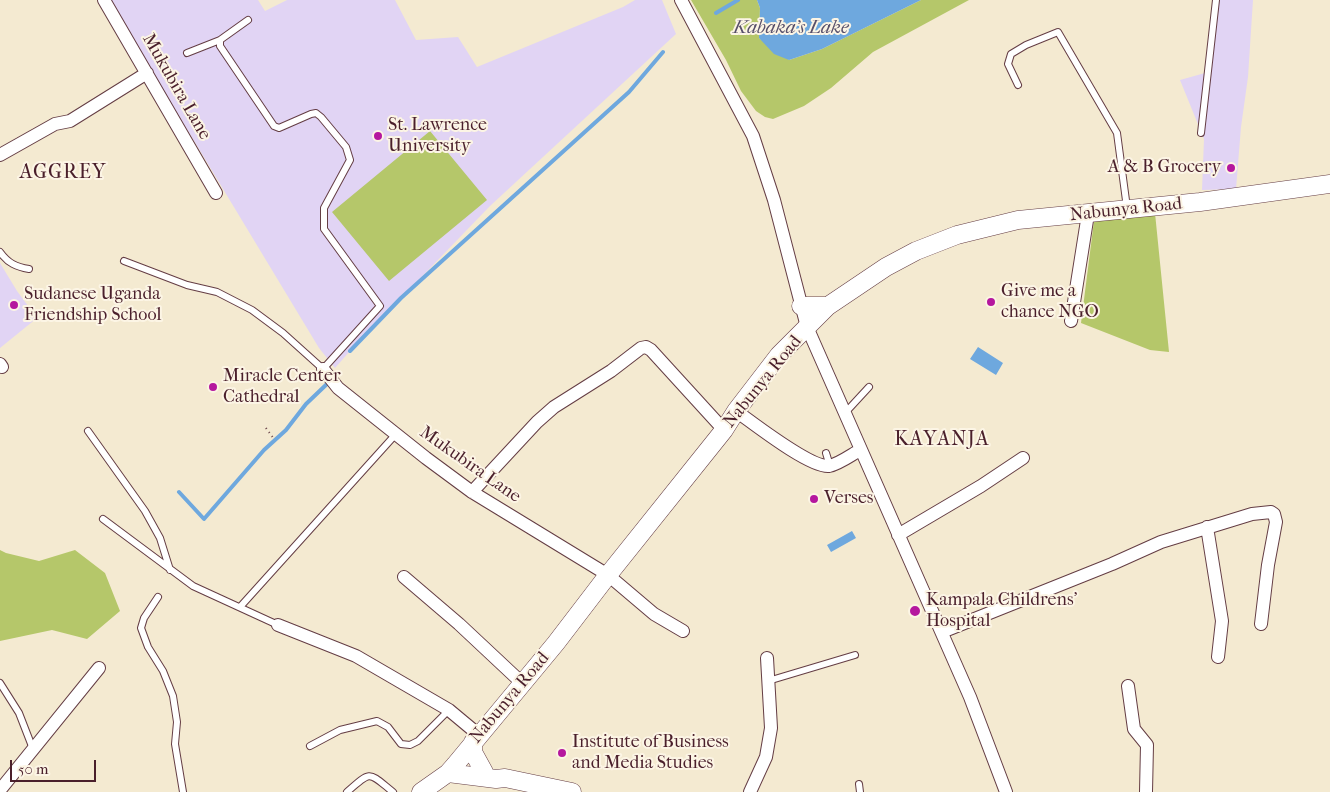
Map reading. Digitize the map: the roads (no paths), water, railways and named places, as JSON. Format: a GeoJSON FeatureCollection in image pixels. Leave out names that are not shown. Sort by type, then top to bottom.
{"type":"FeatureCollection","features":[{"type":"Feature","properties":{"kind":"main road","name":"Nabunya Road"},"geometry":{"type":"LineString","coordinates":[[440,781],[556,643],[724,430],[736,411],[779,355],[828,306],[886,267],[916,251],[957,235],[1018,220],[1200,202],[1330,184]]}},
{"type":"Feature","properties":{"kind":"main road"},"geometry":{"type":"LineString","coordinates":[[801,306],[828,306]]}},
{"type":"Feature","properties":{"kind":"main road"},"geometry":{"type":"LineString","coordinates":[[476,739],[473,752],[477,774]]}},
{"type":"Feature","properties":{"kind":"main road"},"geometry":{"type":"LineString","coordinates":[[440,781],[477,774]]}},
{"type":"Feature","properties":{"kind":"main road"},"geometry":{"type":"LineString","coordinates":[[440,781],[477,774],[497,774],[504,778],[572,792]]}},
{"type":"Feature","properties":{"kind":"street","name":"Mukubira Lane"},"geometry":{"type":"LineString","coordinates":[[104,0],[216,193]]}},
{"type":"Feature","properties":{"kind":"street"},"geometry":{"type":"LineString","coordinates":[[681,0],[753,136],[774,200],[807,328],[970,697],[1006,792]]}},
{"type":"Feature","properties":{"kind":"street"},"geometry":{"type":"LineString","coordinates":[[0,154],[55,124],[70,121],[147,73]]}},
{"type":"Feature","properties":{"kind":"street"},"geometry":{"type":"LineString","coordinates":[[1071,321],[1088,214]]}},
{"type":"Feature","properties":{"kind":"street"},"geometry":{"type":"LineString","coordinates":[[472,492],[537,422],[640,348],[646,347],[651,350],[724,430]]}},
{"type":"Feature","properties":{"kind":"street","name":"Mukubira Lane"},"geometry":{"type":"LineString","coordinates":[[323,369],[338,388],[472,492],[608,575],[654,614],[683,631]]}},
{"type":"Feature","properties":{"kind":"street"},"geometry":{"type":"LineString","coordinates":[[736,411],[784,445],[815,462],[830,466],[860,450]]}},
{"type":"Feature","properties":{"kind":"street"},"geometry":{"type":"LineString","coordinates":[[898,535],[981,486],[1023,458]]}},
{"type":"Feature","properties":{"kind":"street"},"geometry":{"type":"LineString","coordinates":[[942,632],[1112,564],[1161,542],[1206,527],[1271,512],[1274,514],[1276,522],[1268,565],[1261,624]]}},
{"type":"Feature","properties":{"kind":"street"},"geometry":{"type":"LineString","coordinates":[[1206,527],[1222,621],[1218,657]]}},
{"type":"Feature","properties":{"kind":"street"},"geometry":{"type":"LineString","coordinates":[[404,577],[459,624],[522,684]]}},
{"type":"Feature","properties":{"kind":"street"},"geometry":{"type":"LineString","coordinates":[[278,625],[356,656],[449,710],[476,739]]}},
{"type":"Feature","properties":{"kind":"street"},"geometry":{"type":"LineString","coordinates":[[750,792],[766,756],[771,728],[767,658]]}},
{"type":"Feature","properties":{"kind":"street"},"geometry":{"type":"LineString","coordinates":[[0,790],[99,668]]}},
{"type":"Feature","properties":{"kind":"street"},"geometry":{"type":"LineString","coordinates":[[1128,686],[1134,729],[1148,745],[1146,792]]}},
{"type":"Feature","properties":{"kind":"lane"},"geometry":{"type":"LineString","coordinates":[[1201,133],[1216,0]]}},
{"type":"Feature","properties":{"kind":"lane"},"geometry":{"type":"LineString","coordinates":[[186,53],[220,40],[223,36],[248,20]]}},
{"type":"Feature","properties":{"kind":"lane"},"geometry":{"type":"LineString","coordinates":[[1018,85],[1008,64],[1011,54],[1026,45],[1058,32],[1117,133],[1127,210]]}},
{"type":"Feature","properties":{"kind":"lane"},"geometry":{"type":"LineString","coordinates":[[124,261],[187,285],[217,292],[252,310],[283,333],[323,369],[380,306],[324,229],[324,208],[350,160],[346,148],[316,113],[279,128],[274,126],[220,46],[220,40]]}},
{"type":"Feature","properties":{"kind":"lane"},"geometry":{"type":"LineString","coordinates":[[0,252],[5,259],[17,267],[29,269]]}},
{"type":"Feature","properties":{"kind":"lane"},"geometry":{"type":"LineString","coordinates":[[844,414],[869,387]]}},
{"type":"Feature","properties":{"kind":"lane"},"geometry":{"type":"LineString","coordinates":[[88,431],[145,511],[160,538],[171,571]]}},
{"type":"Feature","properties":{"kind":"lane"},"geometry":{"type":"LineString","coordinates":[[240,607],[396,434]]}},
{"type":"Feature","properties":{"kind":"lane"},"geometry":{"type":"LineString","coordinates":[[826,453],[830,466]]}},
{"type":"Feature","properties":{"kind":"lane"},"geometry":{"type":"LineString","coordinates":[[103,519],[192,586],[278,625]]}},
{"type":"Feature","properties":{"kind":"lane"},"geometry":{"type":"LineString","coordinates":[[158,597],[144,618],[140,628],[148,647],[163,671],[173,696],[177,722],[175,744],[183,792]]}},
{"type":"Feature","properties":{"kind":"lane"},"geometry":{"type":"LineString","coordinates":[[768,682],[856,655]]}},
{"type":"Feature","properties":{"kind":"lane"},"geometry":{"type":"LineString","coordinates":[[0,683],[19,713],[33,749]]}},
{"type":"Feature","properties":{"kind":"lane"},"geometry":{"type":"LineString","coordinates":[[310,746],[340,730],[377,721],[388,727],[401,744],[410,745],[418,741],[449,710]]}},
{"type":"Feature","properties":{"kind":"lane"},"geometry":{"type":"LineString","coordinates":[[348,792],[365,776],[370,776],[393,792]]}},
{"type":"Feature","properties":{"kind":"lane"},"geometry":{"type":"LineString","coordinates":[[859,784],[860,792]]}},
{"type":"Feature","properties":{"kind":"water","name":"Kabaka's Lake"},"geometry":{"type":"Polygon","coordinates":[[[757,0],[921,0],[822,49],[789,60],[774,54],[759,38],[760,8],[757,0]]]}},
{"type":"Feature","properties":{"kind":"water"},"geometry":{"type":"Polygon","coordinates":[[[978,347],[1003,363],[996,375],[970,359],[978,347]]]}},
{"type":"Feature","properties":{"kind":"water"},"geometry":{"type":"Polygon","coordinates":[[[852,531],[856,538],[831,552],[827,545],[852,531]]]}},
{"type":"Feature","properties":{"kind":"waterway"},"geometry":{"type":"LineString","coordinates":[[716,13],[738,0]]}},
{"type":"Feature","properties":{"kind":"waterway"},"geometry":{"type":"LineString","coordinates":[[350,351],[401,298],[629,92],[663,52]]}},
{"type":"Feature","properties":{"kind":"waterway"},"geometry":{"type":"LineString","coordinates":[[179,492],[204,519],[264,450],[286,430],[306,404],[328,383]]}},
{"type":"Feature","properties":{"kind":"place","name":"St. Lawrence University"},"geometry":{"type":"Point","coordinates":[378,136]}},
{"type":"Feature","properties":{"kind":"place","name":"A & B Grocery"},"geometry":{"type":"Point","coordinates":[1231,168]}},
{"type":"Feature","properties":{"kind":"place","name":"Give me a chance NGO"},"geometry":{"type":"Point","coordinates":[991,302]}},
{"type":"Feature","properties":{"kind":"place","name":"Sudanese Uganda Friendship School"},"geometry":{"type":"Point","coordinates":[14,305]}},
{"type":"Feature","properties":{"kind":"place","name":"Miracle Center Cathedral"},"geometry":{"type":"Point","coordinates":[213,387]}},
{"type":"Feature","properties":{"kind":"place","name":"Verses"},"geometry":{"type":"Point","coordinates":[814,499]}},
{"type":"Feature","properties":{"kind":"place","name":"Kampala Childrens' Hospital"},"geometry":{"type":"Point","coordinates":[915,611]}},
{"type":"Feature","properties":{"kind":"place","name":"Institute of Business and Media Studies"},"geometry":{"type":"Point","coordinates":[562,753]}},
{"type":"Feature","properties":{"kind":"district","name":"AGGREY"},"geometry":{"type":"Point","coordinates":[63,173]}},
{"type":"Feature","properties":{"kind":"district","name":"KAYANJA"},"geometry":{"type":"Point","coordinates":[942,440]}}]}
